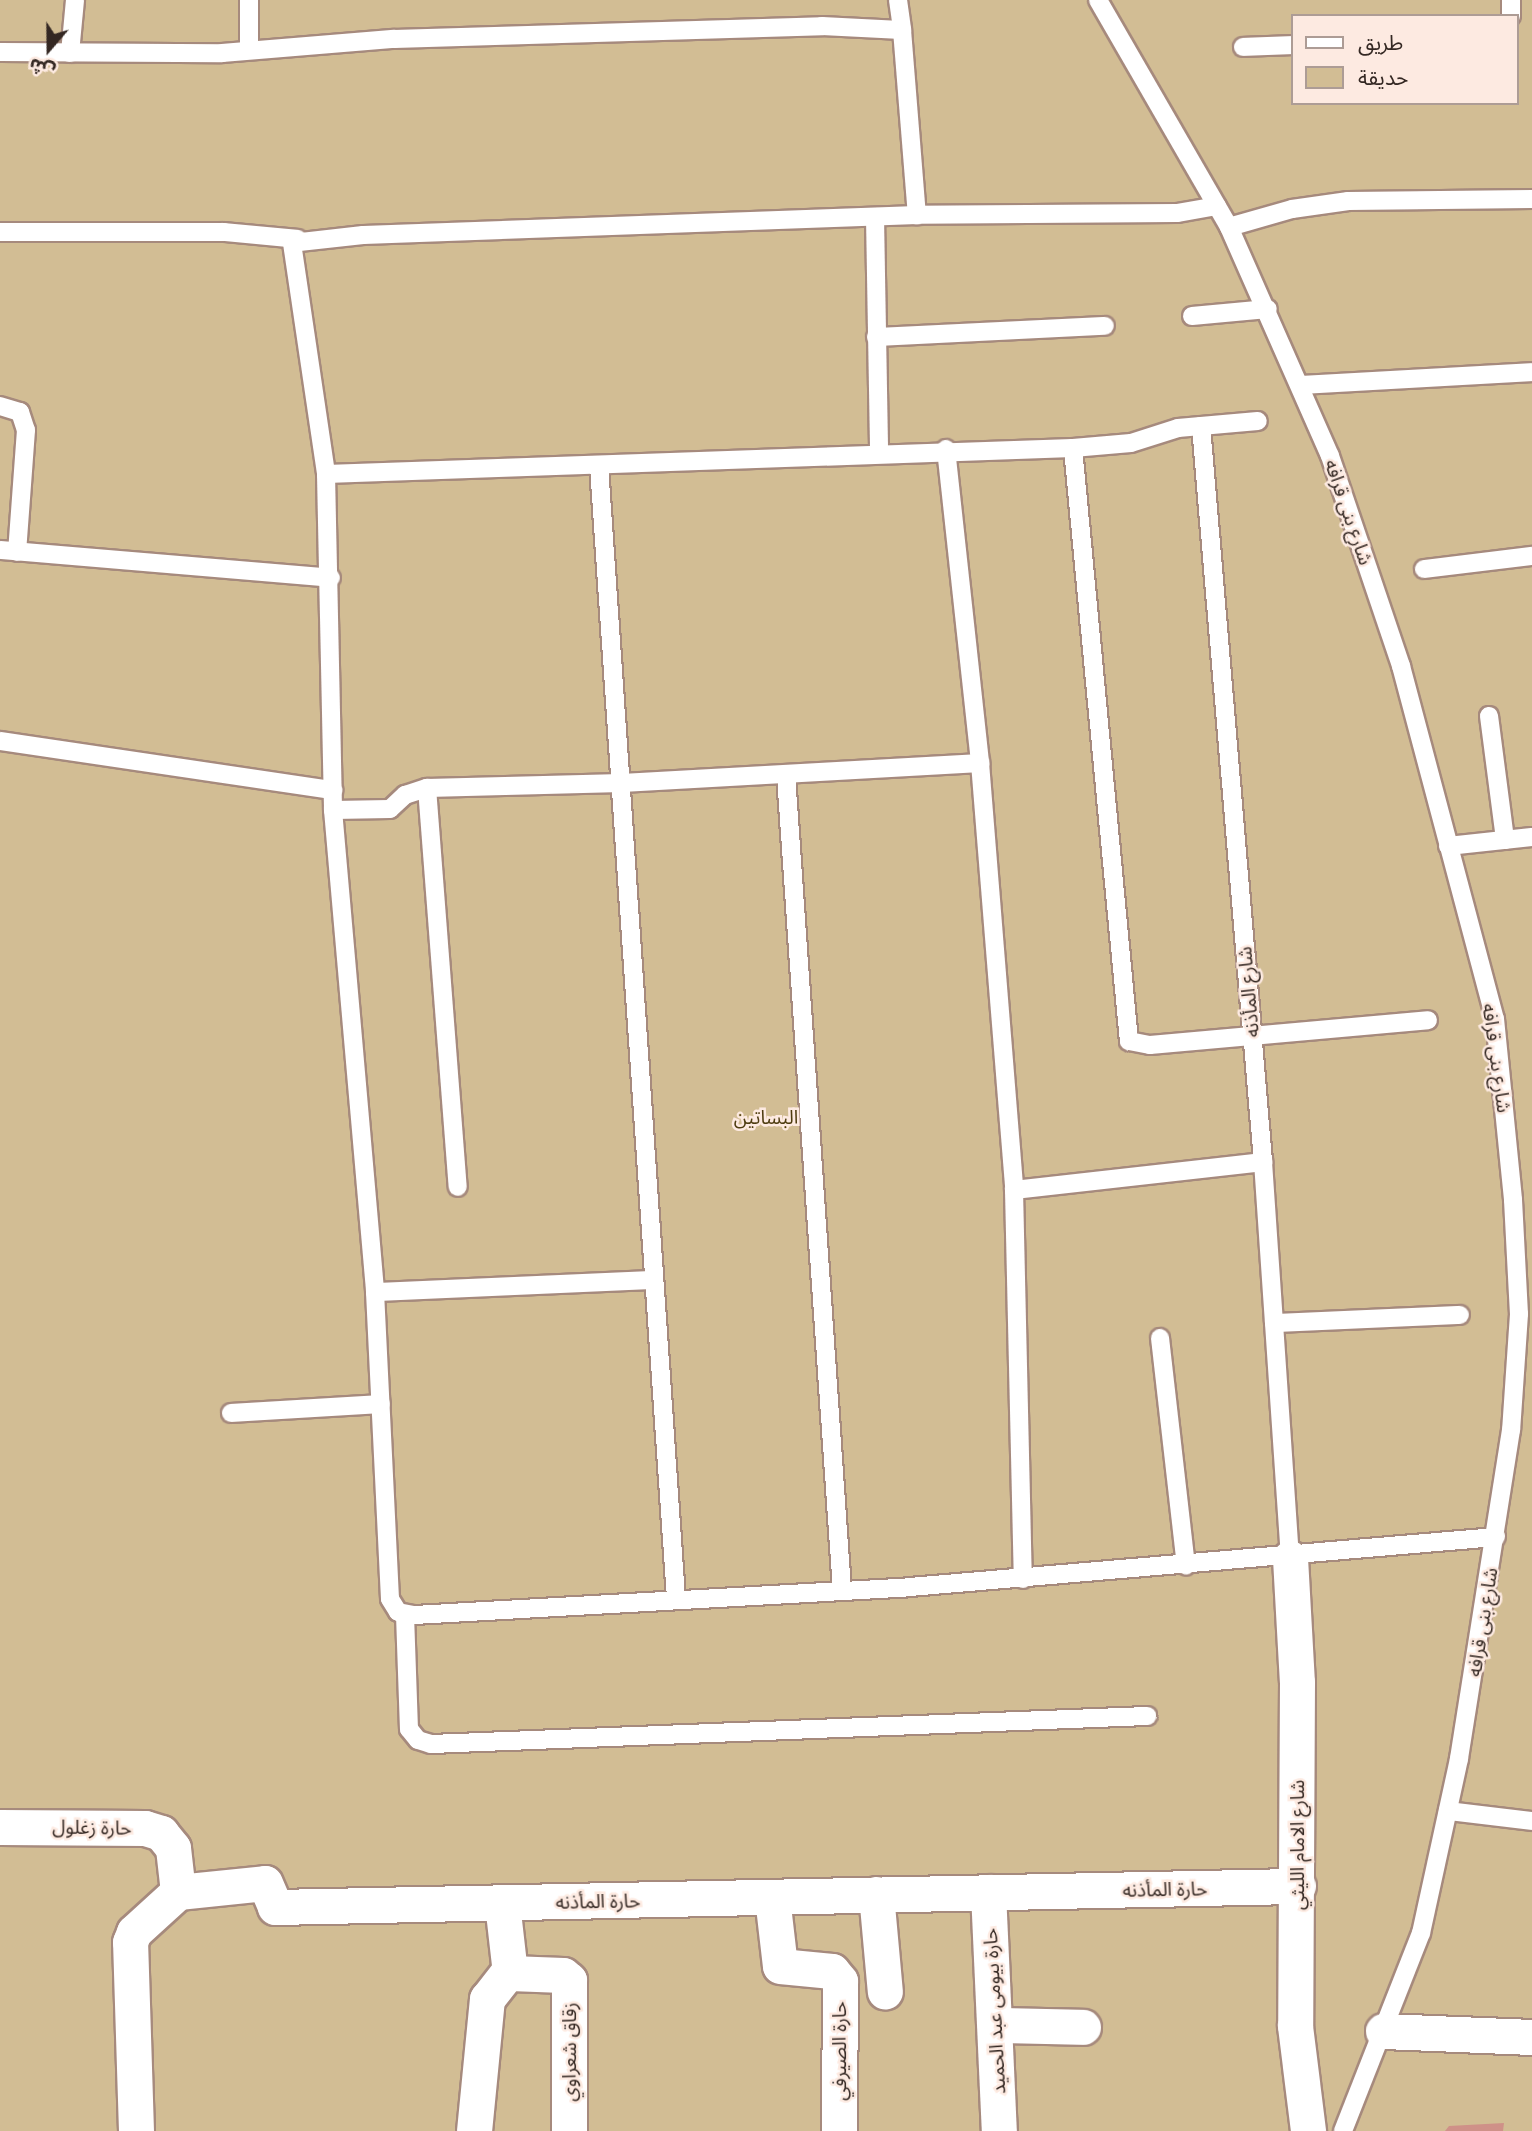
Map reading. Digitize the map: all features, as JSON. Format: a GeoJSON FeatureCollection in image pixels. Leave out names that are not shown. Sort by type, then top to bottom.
{"type":"FeatureCollection","features":[{"type":"Feature","properties":{"kind":"street","name":"شارع الامام الليثي"},"geometry":{"type":"LineString","coordinates":[[1290,1558],[1297,1682],[1298,1886],[1295,2026],[1308,2131]]}},
{"type":"Feature","properties":{"kind":"street","name":"حارة زغلول"},"geometry":{"type":"LineString","coordinates":[[0,1827],[145,1828],[160,1833],[173,1848],[178,1892]]}},
{"type":"Feature","properties":{"kind":"street","name":"حارة المأذنه"},"geometry":{"type":"LineString","coordinates":[[178,1892],[265,1883],[275,1908],[1298,1886]]}},
{"type":"Feature","properties":{"kind":"street"},"geometry":{"type":"LineString","coordinates":[[136,2131],[130,1942],[134,1932],[178,1892]]}},
{"type":"Feature","properties":{"kind":"street","name":"حارة بيومى عبد الحميد"},"geometry":{"type":"LineString","coordinates":[[988,1892],[997,2025],[999,2131]]}},
{"type":"Feature","properties":{"kind":"street"},"geometry":{"type":"LineString","coordinates":[[876,1894],[885,1992]]}},
{"type":"Feature","properties":{"kind":"street","name":"حارة الصيرفي"},"geometry":{"type":"LineString","coordinates":[[772,1897],[780,1966],[832,1971],[840,1981],[839,2131]]}},
{"type":"Feature","properties":{"kind":"street"},"geometry":{"type":"LineString","coordinates":[[474,2131],[487,1999],[509,1971],[502,1903]]}},
{"type":"Feature","properties":{"kind":"street","name":"زقاق شعراوي"},"geometry":{"type":"LineString","coordinates":[[509,1971],[514,1975],[563,1975],[569,1980],[569,2131]]}},
{"type":"Feature","properties":{"kind":"street"},"geometry":{"type":"LineString","coordinates":[[997,2025],[1083,2027]]}},
{"type":"Feature","properties":{"kind":"street"},"geometry":{"type":"LineString","coordinates":[[1383,2031],[1532,2038]]}},
{"type":"Feature","properties":{"kind":"lane"},"geometry":{"type":"LineString","coordinates":[[70,53],[75,0]]}},
{"type":"Feature","properties":{"kind":"lane"},"geometry":{"type":"LineString","coordinates":[[249,0],[249,50]]}},
{"type":"Feature","properties":{"kind":"lane"},"geometry":{"type":"LineString","coordinates":[[898,0],[917,215]]}},
{"type":"Feature","properties":{"kind":"lane","name":"شارع بنى قرافه"},"geometry":{"type":"LineString","coordinates":[[1101,1],[1229,227],[1268,309],[1330,456],[1401,666],[1495,1019],[1513,1200],[1519,1314],[1524,1350],[1496,1537],[1448,1811],[1421,1933],[1343,2131]]}},
{"type":"Feature","properties":{"kind":"lane"},"geometry":{"type":"LineString","coordinates":[[0,52],[249,50],[394,39],[679,29],[822,26],[902,30]]}},
{"type":"Feature","properties":{"kind":"lane"},"geometry":{"type":"LineString","coordinates":[[1243,47],[1290,45]]}},
{"type":"Feature","properties":{"kind":"lane"},"geometry":{"type":"LineString","coordinates":[[1229,227],[1292,209],[1348,201],[1532,199]]}},
{"type":"Feature","properties":{"kind":"lane"},"geometry":{"type":"LineString","coordinates":[[0,232],[224,232],[299,239],[917,215],[1177,214],[1217,206]]}},
{"type":"Feature","properties":{"kind":"lane"},"geometry":{"type":"LineString","coordinates":[[875,217],[878,453]]}},
{"type":"Feature","properties":{"kind":"lane"},"geometry":{"type":"LineString","coordinates":[[299,239],[292,243],[326,474],[331,579],[333,810],[375,1292],[390,1599],[405,1615],[409,1729],[418,1740],[431,1744],[1147,1716]]}},
{"type":"Feature","properties":{"kind":"lane"},"geometry":{"type":"LineString","coordinates":[[1192,316],[1268,309]]}},
{"type":"Feature","properties":{"kind":"lane"},"geometry":{"type":"LineString","coordinates":[[876,337],[1105,326]]}},
{"type":"Feature","properties":{"kind":"lane"},"geometry":{"type":"LineString","coordinates":[[1301,386],[1532,372]]}},
{"type":"Feature","properties":{"kind":"lane"},"geometry":{"type":"LineString","coordinates":[[0,406],[20,412],[26,430],[8,551],[331,579]]}},
{"type":"Feature","properties":{"kind":"lane"},"geometry":{"type":"LineString","coordinates":[[326,474],[599,466],[946,449],[1073,448],[1131,443],[1201,426],[1258,421]]}},
{"type":"Feature","properties":{"kind":"lane","name":"شارع المأذنه"},"geometry":{"type":"LineString","coordinates":[[1201,426],[1263,1162],[1290,1558]]}},
{"type":"Feature","properties":{"kind":"lane"},"geometry":{"type":"LineString","coordinates":[[1073,448],[1126,1037],[1140,1045],[1428,1020]]}},
{"type":"Feature","properties":{"kind":"lane"},"geometry":{"type":"LineString","coordinates":[[946,449],[980,763],[1014,1190],[1023,1579]]}},
{"type":"Feature","properties":{"kind":"lane"},"geometry":{"type":"LineString","coordinates":[[599,466],[676,1598]]}},
{"type":"Feature","properties":{"kind":"lane"},"geometry":{"type":"LineString","coordinates":[[1424,569],[1532,556]]}},
{"type":"Feature","properties":{"kind":"lane"},"geometry":{"type":"LineString","coordinates":[[1489,716],[1505,839]]}},
{"type":"Feature","properties":{"kind":"lane"},"geometry":{"type":"LineString","coordinates":[[0,741],[333,790]]}},
{"type":"Feature","properties":{"kind":"lane"},"geometry":{"type":"LineString","coordinates":[[333,810],[390,808],[410,792],[427,788],[622,783],[980,763]]}},
{"type":"Feature","properties":{"kind":"lane"},"geometry":{"type":"LineString","coordinates":[[786,775],[842,1590]]}},
{"type":"Feature","properties":{"kind":"lane"},"geometry":{"type":"LineString","coordinates":[[427,788],[458,1187]]}},
{"type":"Feature","properties":{"kind":"lane"},"geometry":{"type":"LineString","coordinates":[[1448,846],[1532,837]]}},
{"type":"Feature","properties":{"kind":"lane"},"geometry":{"type":"LineString","coordinates":[[1014,1190],[1263,1162]]}},
{"type":"Feature","properties":{"kind":"lane"},"geometry":{"type":"LineString","coordinates":[[375,1292],[654,1280]]}},
{"type":"Feature","properties":{"kind":"lane"},"geometry":{"type":"LineString","coordinates":[[1274,1322],[1460,1315]]}},
{"type":"Feature","properties":{"kind":"lane"},"geometry":{"type":"LineString","coordinates":[[1160,1338],[1186,1566]]}},
{"type":"Feature","properties":{"kind":"lane"},"geometry":{"type":"LineString","coordinates":[[231,1413],[381,1404]]}},
{"type":"Feature","properties":{"kind":"lane"},"geometry":{"type":"LineString","coordinates":[[405,1615],[1023,1579],[1290,1558],[1496,1537]]}},
{"type":"Feature","properties":{"kind":"lane"},"geometry":{"type":"LineString","coordinates":[[1448,1811],[1532,1821]]}},
{"type":"Feature","properties":{"kind":"green space","name":"البساتين"},"geometry":{"type":"Polygon","coordinates":[[[0,0],[1532,0],[1532,2131],[0,2131],[0,0]]]}},
{"type":"Feature","properties":{"kind":"building"},"geometry":{"type":"Polygon","coordinates":[[[1504,2123],[1503,2131],[1445,2131],[1449,2126],[1504,2123]]]}}]}
